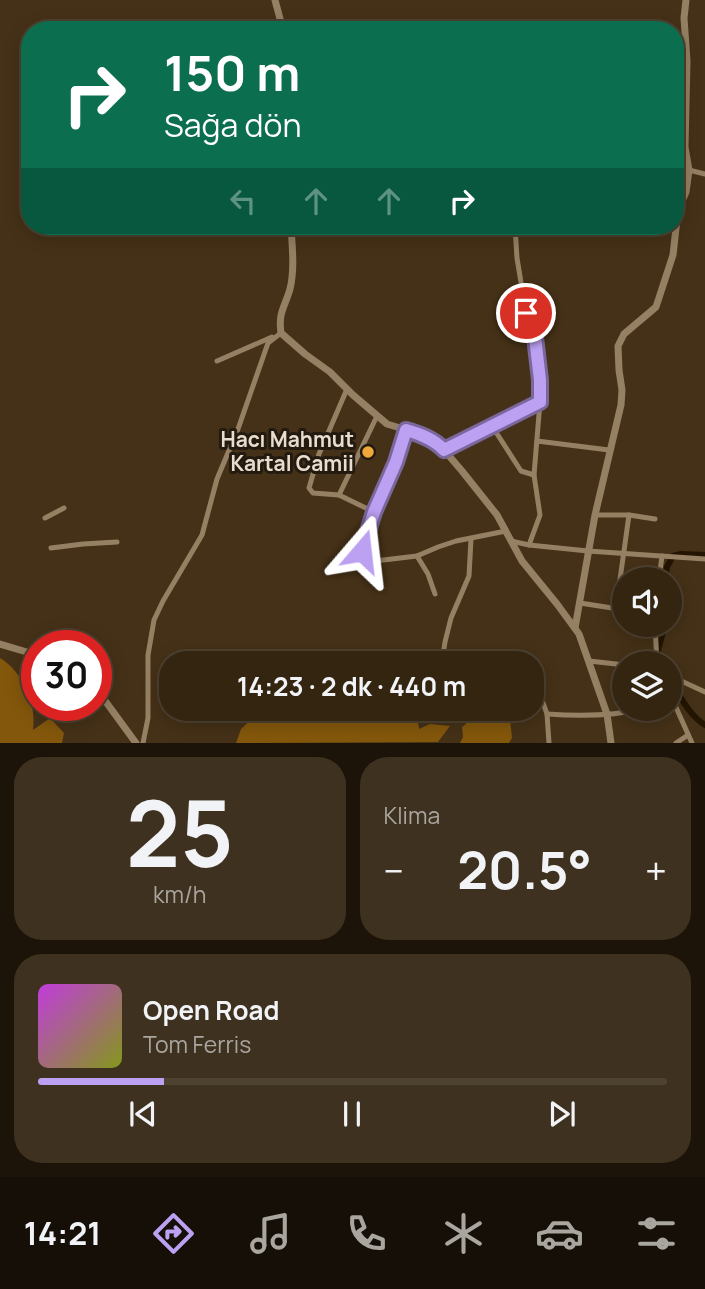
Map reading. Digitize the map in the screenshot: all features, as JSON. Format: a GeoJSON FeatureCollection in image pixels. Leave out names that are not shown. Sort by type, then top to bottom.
{"type":"FeatureCollection","features":[{"type":"Feature","properties":{"kind":"street"},"geometry":{"type":"LineString","coordinates":[[275,0],[281,21]]}},
{"type":"Feature","properties":{"kind":"street"},"geometry":{"type":"LineString","coordinates":[[684,196],[689,170],[685,147],[686,0]]}},
{"type":"Feature","properties":{"kind":"street"},"geometry":{"type":"LineString","coordinates":[[689,170],[705,174]]}},
{"type":"Feature","properties":{"kind":"street"},"geometry":{"type":"LineString","coordinates":[[292,235],[293,259],[290,287],[279,318],[281,332],[387,424],[420,434],[438,443],[480,493],[497,515],[522,561],[579,634],[607,714],[611,743]]}},
{"type":"Feature","properties":{"kind":"street"},"geometry":{"type":"LineString","coordinates":[[515,235],[526,313],[535,337],[540,380],[534,475],[540,515],[529,545]]}},
{"type":"Feature","properties":{"kind":"street"},"geometry":{"type":"LineString","coordinates":[[575,628],[595,515],[621,405],[618,346],[624,334],[656,307],[673,255],[675,235]]}},
{"type":"Feature","properties":{"kind":"street"},"geometry":{"type":"LineString","coordinates":[[217,361],[281,332]]}},
{"type":"Feature","properties":{"kind":"street"},"geometry":{"type":"LineString","coordinates":[[143,743],[148,718],[148,655],[154,620],[202,535],[217,479],[238,429],[268,343],[281,332]]}},
{"type":"Feature","properties":{"kind":"street"},"geometry":{"type":"LineString","coordinates":[[347,389],[318,454],[309,488],[313,493],[339,495],[374,512]]}},
{"type":"Feature","properties":{"kind":"street"},"geometry":{"type":"LineString","coordinates":[[444,450],[540,402]]}},
{"type":"Feature","properties":{"kind":"street"},"geometry":{"type":"LineString","coordinates":[[339,495],[377,416]]}},
{"type":"Feature","properties":{"kind":"street"},"geometry":{"type":"LineString","coordinates":[[492,426],[521,471],[534,475]]}},
{"type":"Feature","properties":{"kind":"street"},"geometry":{"type":"LineString","coordinates":[[406,430],[396,462],[374,512],[362,559],[375,561],[417,556],[438,547],[506,531]]}},
{"type":"Feature","properties":{"kind":"street"},"geometry":{"type":"LineString","coordinates":[[537,441],[609,450]]}},
{"type":"Feature","properties":{"kind":"street"},"geometry":{"type":"LineString","coordinates":[[46,518],[64,508]]}},
{"type":"Feature","properties":{"kind":"street"},"geometry":{"type":"LineString","coordinates":[[595,515],[629,515],[655,519]]}},
{"type":"Feature","properties":{"kind":"street"},"geometry":{"type":"LineString","coordinates":[[622,567],[629,515]]}},
{"type":"Feature","properties":{"kind":"street"},"geometry":{"type":"LineString","coordinates":[[444,651],[451,618],[468,576],[471,539]]}},
{"type":"Feature","properties":{"kind":"street"},"geometry":{"type":"LineString","coordinates":[[511,541],[588,551],[705,559]]}},
{"type":"Feature","properties":{"kind":"street"},"geometry":{"type":"LineString","coordinates":[[51,548],[117,542]]}},
{"type":"Feature","properties":{"kind":"street"},"geometry":{"type":"LineString","coordinates":[[417,556],[428,574],[435,594]]}},
{"type":"Feature","properties":{"kind":"street"},"geometry":{"type":"LineString","coordinates":[[661,567],[662,556]]}},
{"type":"Feature","properties":{"kind":"street"},"geometry":{"type":"LineString","coordinates":[[580,603],[612,607]]}},
{"type":"Feature","properties":{"kind":"street"},"geometry":{"type":"LineString","coordinates":[[0,644],[21,650]]}},
{"type":"Feature","properties":{"kind":"street"},"geometry":{"type":"LineString","coordinates":[[589,661],[612,664]]}},
{"type":"Feature","properties":{"kind":"street"},"geometry":{"type":"LineString","coordinates":[[682,682],[705,692]]}},
{"type":"Feature","properties":{"kind":"street"},"geometry":{"type":"LineString","coordinates":[[544,706],[549,743]]}},
{"type":"Feature","properties":{"kind":"street"},"geometry":{"type":"LineString","coordinates":[[112,710],[136,743]]}},
{"type":"Feature","properties":{"kind":"street"},"geometry":{"type":"LineString","coordinates":[[547,714],[612,714]]}},
{"type":"Feature","properties":{"kind":"street"},"geometry":{"type":"LineString","coordinates":[[682,721],[692,743]]}},
{"type":"Feature","properties":{"kind":"street"},"geometry":{"type":"LineString","coordinates":[[676,743],[688,735]]}},
{"type":"Feature","properties":{"kind":"shaded area"},"geometry":{"type":"Polygon","coordinates":[[[0,658],[21,679],[21,721],[34,721],[33,730],[46,721],[53,721],[64,733],[62,743],[0,743],[0,658]]]}},
{"type":"Feature","properties":{"kind":"shaded area"},"geometry":{"type":"Polygon","coordinates":[[[249,721],[418,721],[419,729],[430,724],[450,726],[438,742],[236,743],[241,729],[249,721]]]}},
{"type":"Feature","properties":{"kind":"shaded area"},"geometry":{"type":"Polygon","coordinates":[[[469,721],[510,721],[512,738],[509,743],[460,743],[463,737],[462,727],[469,721]]]}},
{"type":"Feature","properties":{"kind":"waterway"},"geometry":{"type":"LineString","coordinates":[[667,567],[673,556],[705,555]]}},
{"type":"Feature","properties":{"kind":"waterway"},"geometry":{"type":"LineString","coordinates":[[658,651],[662,637]]}},
{"type":"Feature","properties":{"kind":"waterway"},"geometry":{"type":"LineString","coordinates":[[682,700],[705,725]]}},
{"type":"Feature","properties":{"kind":"place","name":"Hacı Mahmut Kartal Camii"},"geometry":{"type":"Point","coordinates":[368,452]}},
{"type":"Feature","properties":{"kind":"route"},"geometry":{"type":"LineString","coordinates":[[362,551],[406,430],[438,443],[444,450],[540,402],[535,337],[526,313]]}}]}
